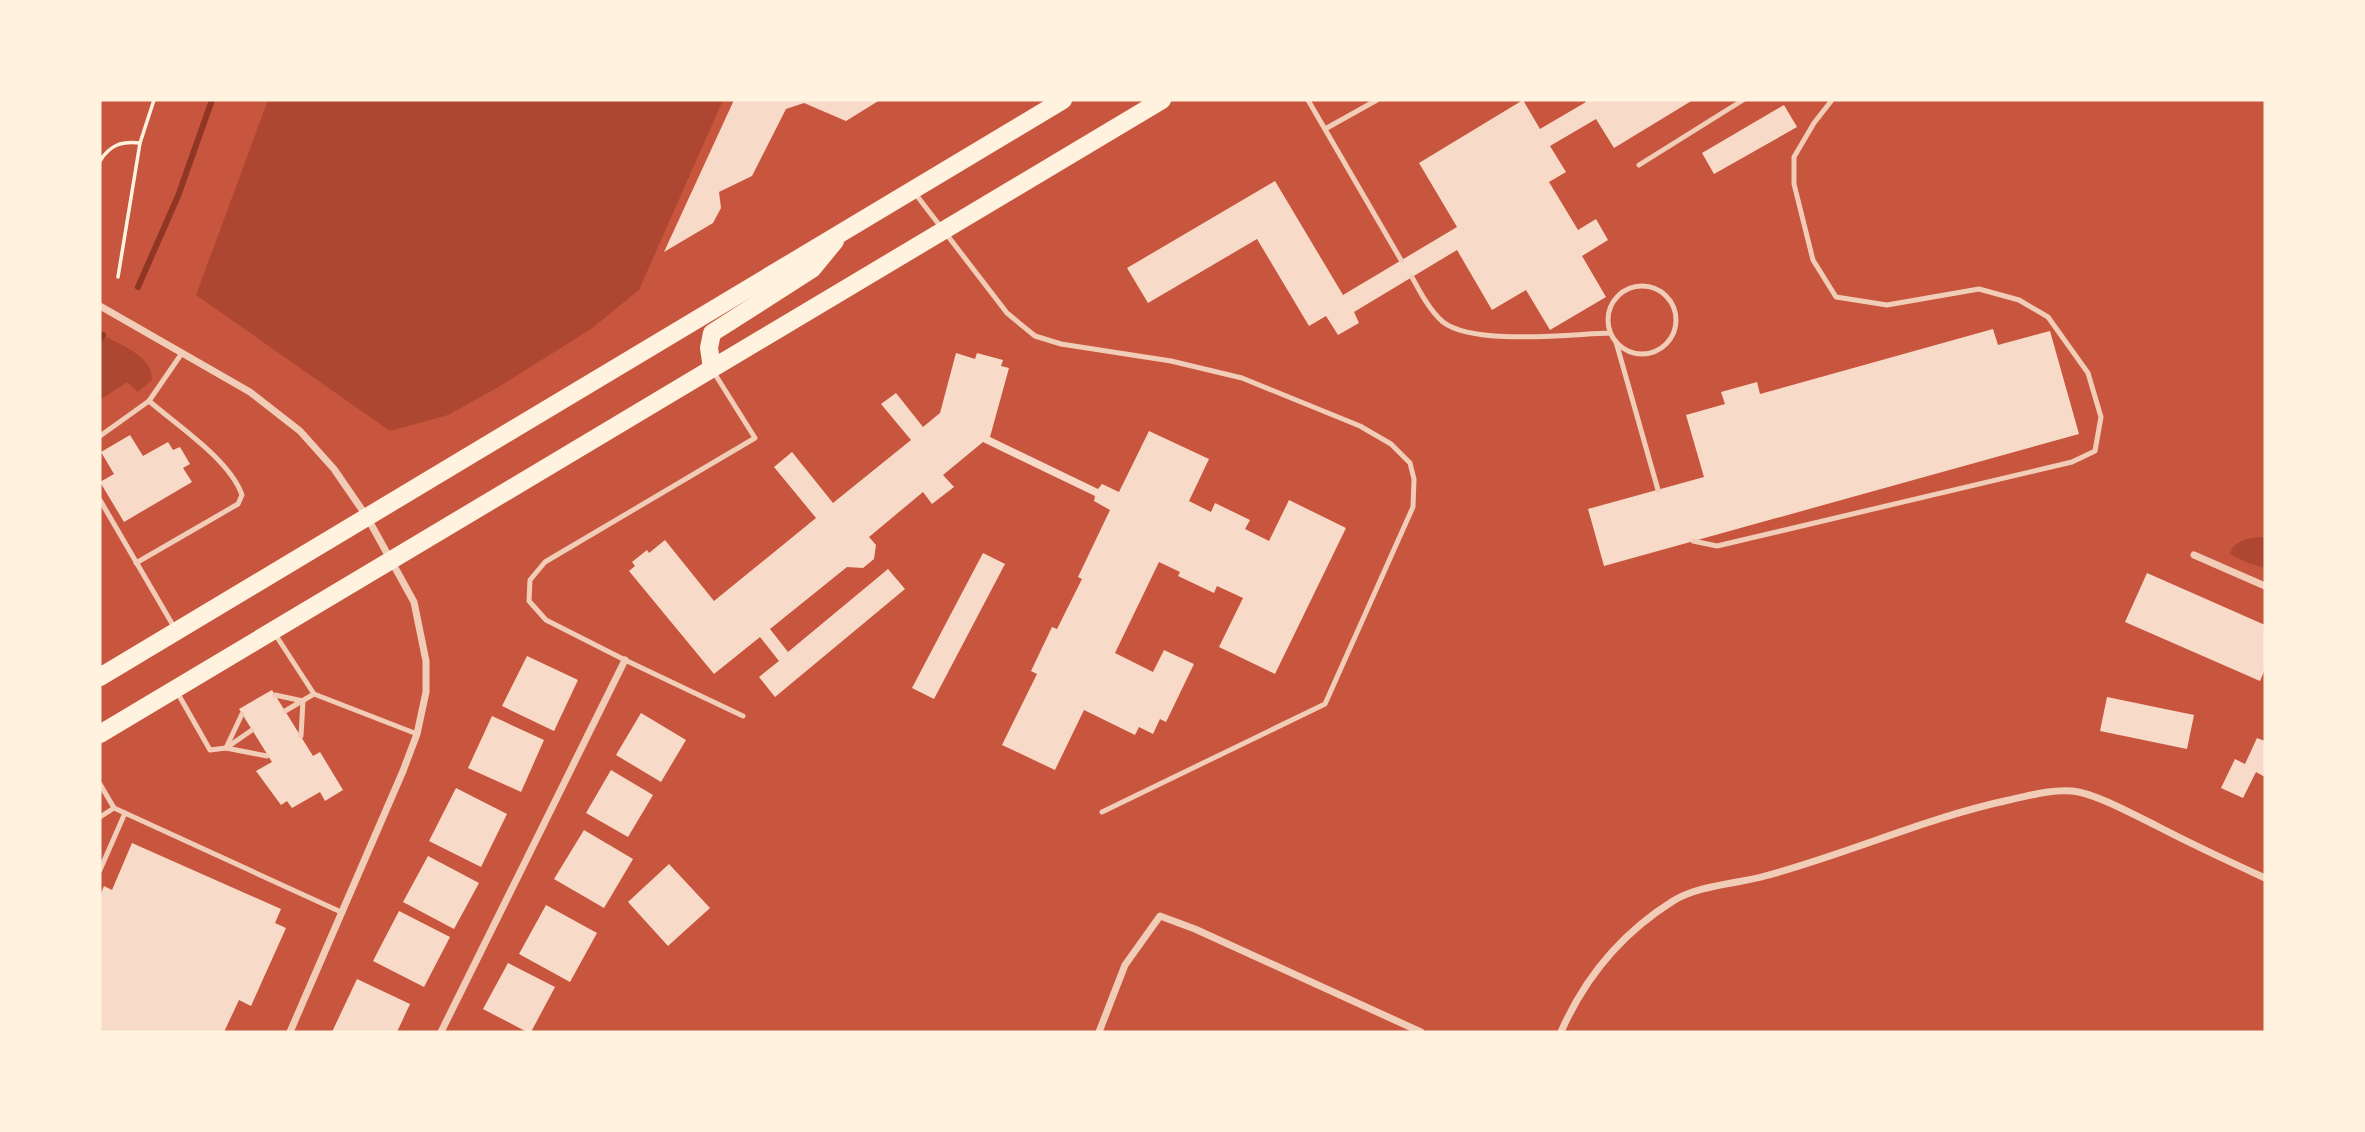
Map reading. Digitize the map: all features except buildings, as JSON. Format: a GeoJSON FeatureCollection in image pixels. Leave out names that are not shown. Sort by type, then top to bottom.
{"type":"FeatureCollection","features":[{"type":"Feature","properties":{"kind":"main road"},"geometry":{"type":"LineString","coordinates":[[100,677],[1063,100]]}},
{"type":"Feature","properties":{"kind":"main road"},"geometry":{"type":"LineString","coordinates":[[100,734],[1162,100]]}},
{"type":"Feature","properties":{"kind":"main road"},"geometry":{"type":"LineString","coordinates":[[712,368],[709,348],[712,332],[812,269],[844,230]]}},
{"type":"Feature","properties":{"kind":"street"},"geometry":{"type":"LineString","coordinates":[[100,306],[250,392],[300,431],[334,468],[367,517],[414,602],[426,661],[426,692],[417,734],[290,1032]]}},
{"type":"Feature","properties":{"kind":"street"},"geometry":{"type":"LineString","coordinates":[[2194,555],[2265,586]]}},
{"type":"Feature","properties":{"kind":"street"},"geometry":{"type":"LineString","coordinates":[[441,1032],[625,660]]}},
{"type":"Feature","properties":{"kind":"street"},"geometry":{"type":"LineString","coordinates":[[1561,1032],[1613,948],[1636,927],[1676,899],[1706,889],[1764,877],[1962,811],[2023,797],[2073,791],[2102,801],[2265,878]]}},
{"type":"Feature","properties":{"kind":"street"},"geometry":{"type":"LineString","coordinates":[[1099,1032],[1125,965],[1160,916],[1208,935],[1421,1032]]}},
{"type":"Feature","properties":{"kind":"lane"},"geometry":{"type":"LineString","coordinates":[[1308,100],[1401,260]]}},
{"type":"Feature","properties":{"kind":"lane"},"geometry":{"type":"LineString","coordinates":[[1325,129],[1377,100]]}},
{"type":"Feature","properties":{"kind":"lane"},"geometry":{"type":"LineString","coordinates":[[1639,165],[1743,100]]}},
{"type":"Feature","properties":{"kind":"lane"},"geometry":{"type":"LineString","coordinates":[[1693,541],[1717,547],[2072,462],[2095,451],[2101,418],[2088,373],[2049,317],[2019,300],[1979,289],[1887,305],[1836,297],[1813,260],[1794,184],[1794,157],[1814,123],[1832,100]]}},
{"type":"Feature","properties":{"kind":"lane"},"geometry":{"type":"LineString","coordinates":[[912,190],[945,229],[1007,313],[1035,335],[1062,344],[1171,361],[1242,378],[1360,426],[1391,444],[1410,463],[1415,493],[1413,507],[1325,704],[1102,812]]}},
{"type":"Feature","properties":{"kind":"lane"},"geometry":{"type":"LineString","coordinates":[[1412,277],[1424,299],[1444,322],[1457,328],[1493,337],[1610,332]]}},
{"type":"Feature","properties":{"kind":"lane"},"geometry":{"type":"LineString","coordinates":[[1616,342],[1634,353],[1656,351],[1673,337],[1677,315],[1666,294],[1645,285],[1622,291],[1614,299],[1607,322],[1616,342],[1658,490]]}},
{"type":"Feature","properties":{"kind":"lane"},"geometry":{"type":"LineString","coordinates":[[100,436],[149,401],[182,353]]}},
{"type":"Feature","properties":{"kind":"lane"},"geometry":{"type":"LineString","coordinates":[[712,368],[755,438],[545,562],[530,580],[528,601],[546,620],[743,716]]}},
{"type":"Feature","properties":{"kind":"lane"},"geometry":{"type":"LineString","coordinates":[[136,563],[238,504],[242,495],[237,481],[227,468],[149,401]]}},
{"type":"Feature","properties":{"kind":"lane"},"geometry":{"type":"LineString","coordinates":[[100,500],[176,631]]}},
{"type":"Feature","properties":{"kind":"lane"},"geometry":{"type":"LineString","coordinates":[[274,632],[314,694],[417,734]]}},
{"type":"Feature","properties":{"kind":"lane"},"geometry":{"type":"LineString","coordinates":[[176,690],[209,750],[226,748],[267,756]]}},
{"type":"Feature","properties":{"kind":"lane"},"geometry":{"type":"LineString","coordinates":[[285,711],[314,694]]}},
{"type":"Feature","properties":{"kind":"lane"},"geometry":{"type":"LineString","coordinates":[[275,695],[303,701]]}},
{"type":"Feature","properties":{"kind":"lane"},"geometry":{"type":"LineString","coordinates":[[301,736],[303,701]]}},
{"type":"Feature","properties":{"kind":"lane"},"geometry":{"type":"LineString","coordinates":[[226,748],[242,714]]}},
{"type":"Feature","properties":{"kind":"lane"},"geometry":{"type":"LineString","coordinates":[[226,748],[252,730]]}},
{"type":"Feature","properties":{"kind":"lane"},"geometry":{"type":"LineString","coordinates":[[100,785],[114,808],[341,912]]}},
{"type":"Feature","properties":{"kind":"lane"},"geometry":{"type":"LineString","coordinates":[[100,817],[114,808]]}},
{"type":"Feature","properties":{"kind":"lane"},"geometry":{"type":"LineString","coordinates":[[100,870],[125,813]]}},
{"type":"Feature","properties":{"kind":"path"},"geometry":{"type":"LineString","coordinates":[[118,277],[139,143],[154,100]]}},
{"type":"Feature","properties":{"kind":"path"},"geometry":{"type":"LineString","coordinates":[[100,161],[106,151],[115,144],[139,143]]}},
{"type":"Feature","properties":{"kind":"shaded area"},"geometry":{"type":"Polygon","coordinates":[[[268,100],[723,100],[639,290],[591,329],[495,389],[448,415],[390,431],[196,295],[268,100]]]}},
{"type":"Feature","properties":{"kind":"shaded area"},"geometry":{"type":"Polygon","coordinates":[[[100,334],[141,357],[151,371],[152,380],[138,392],[127,382],[100,400],[100,334]]]}},
{"type":"Feature","properties":{"kind":"shaded area"},"geometry":{"type":"Polygon","coordinates":[[[2262,537],[2265,539],[2265,568],[2230,554],[2238,543],[2262,537]]]}},
{"type":"Feature","properties":{"kind":"waterway"},"geometry":{"type":"LineString","coordinates":[[138,287],[178,196],[212,100]]}},
{"type":"Feature","properties":{"kind":"waterway"},"geometry":{"type":"LineString","coordinates":[[100,339],[103,335]]}}]}
